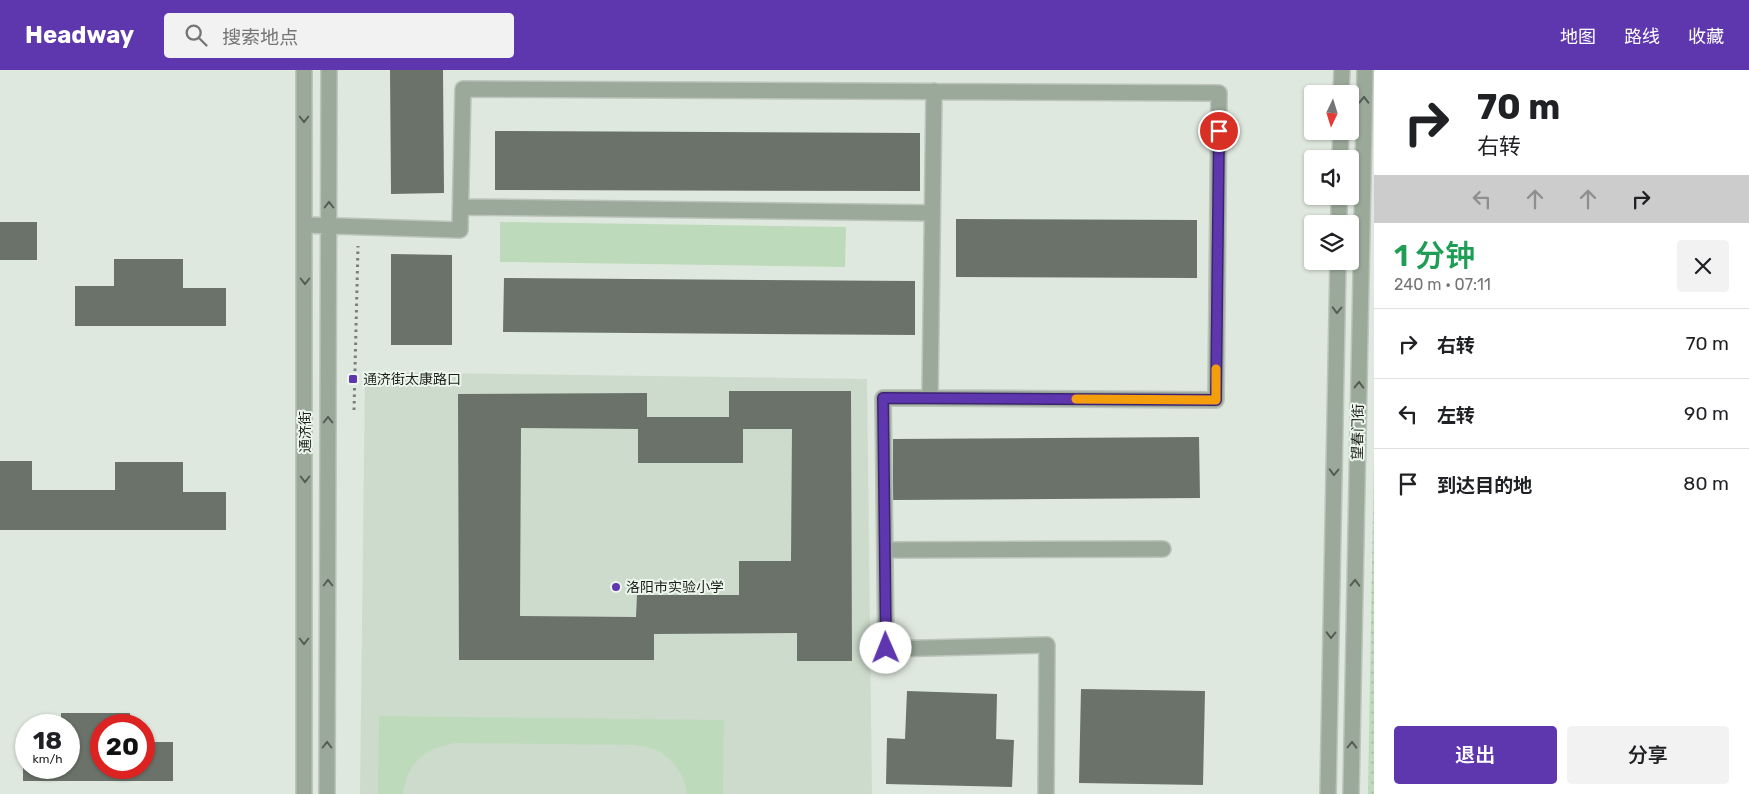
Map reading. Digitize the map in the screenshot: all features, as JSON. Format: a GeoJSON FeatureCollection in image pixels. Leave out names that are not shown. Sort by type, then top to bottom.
{"type":"FeatureCollection","features":[{"type":"Feature","properties":{"kind":"street","name":"通济街"},"geometry":{"type":"LineString","coordinates":[[304,70],[304,794]]}},
{"type":"Feature","properties":{"kind":"street","name":"通济街"},"geometry":{"type":"LineString","coordinates":[[327,794],[329,70]]}},
{"type":"Feature","properties":{"kind":"street"},"geometry":{"type":"LineString","coordinates":[[1341,85],[1342,70]]}},
{"type":"Feature","properties":{"kind":"street","name":"望春门街"},"geometry":{"type":"LineString","coordinates":[[1351,794],[1365,70]]}},
{"type":"Feature","properties":{"kind":"street"},"geometry":{"type":"LineString","coordinates":[[305,225],[460,230],[463,89],[1219,93],[1216,400],[883,398],[886,648],[1048,645],[1046,794]]}},
{"type":"Feature","properties":{"kind":"street"},"geometry":{"type":"LineString","coordinates":[[930,398],[934,92]]}},
{"type":"Feature","properties":{"kind":"street"},"geometry":{"type":"LineString","coordinates":[[460,207],[932,214]]}},
{"type":"Feature","properties":{"kind":"street","name":"望春门街"},"geometry":{"type":"LineString","coordinates":[[1328,794],[1338,270]]}},
{"type":"Feature","properties":{"kind":"street"},"geometry":{"type":"LineString","coordinates":[[885,550],[1163,549]]}},
{"type":"Feature","properties":{"kind":"path"},"geometry":{"type":"LineString","coordinates":[[354,410],[358,227]]}},
{"type":"Feature","properties":{"kind":"shaded area","name":"洛阳市实验小学"},"geometry":{"type":"Polygon","coordinates":[[[365,372],[867,379],[872,794],[360,794],[365,372]]]}},
{"type":"Feature","properties":{"kind":"green space"},"geometry":{"type":"Polygon","coordinates":[[[500,222],[846,227],[845,267],[500,262],[500,222]]]}},
{"type":"Feature","properties":{"kind":"green space"},"geometry":{"type":"Polygon","coordinates":[[[1374,452],[1374,794],[1368,794],[1374,452]]]}},
{"type":"Feature","properties":{"kind":"green space"},"geometry":{"type":"Polygon","coordinates":[[[379,716],[724,720],[723,794],[687,794],[680,772],[670,760],[658,751],[647,747],[634,745],[456,743],[435,749],[419,758],[409,773],[403,794],[378,794],[379,716]]]}},
{"type":"Feature","properties":{"kind":"building"},"geometry":{"type":"Polygon","coordinates":[[[390,70],[443,70],[444,193],[391,194],[390,70]]]}},
{"type":"Feature","properties":{"kind":"building"},"geometry":{"type":"Polygon","coordinates":[[[495,131],[920,133],[920,191],[495,190],[495,131]]]}},
{"type":"Feature","properties":{"kind":"building"},"geometry":{"type":"Polygon","coordinates":[[[956,219],[1197,220],[1197,278],[956,277],[956,219]]]}},
{"type":"Feature","properties":{"kind":"building"},"geometry":{"type":"Polygon","coordinates":[[[0,222],[37,222],[37,260],[0,260],[0,222]]]}},
{"type":"Feature","properties":{"kind":"building"},"geometry":{"type":"Polygon","coordinates":[[[391,254],[452,255],[452,345],[391,345],[391,254]]]}},
{"type":"Feature","properties":{"kind":"building"},"geometry":{"type":"Polygon","coordinates":[[[114,259],[183,259],[183,288],[226,288],[226,326],[75,326],[75,286],[114,286],[114,259]]]}},
{"type":"Feature","properties":{"kind":"building"},"geometry":{"type":"Polygon","coordinates":[[[504,278],[915,281],[915,335],[503,332],[504,278]]]}},
{"type":"Feature","properties":{"kind":"building"},"geometry":{"type":"Polygon","coordinates":[[[729,391],[851,391],[852,661],[797,661],[797,633],[654,634],[654,660],[459,660],[458,394],[647,393],[647,417],[729,417],[729,391]],[[521,428],[520,616],[636,617],[637,595],[739,595],[739,561],[791,561],[792,429],[743,429],[743,463],[638,463],[638,429],[521,428]]]}},
{"type":"Feature","properties":{"kind":"building"},"geometry":{"type":"Polygon","coordinates":[[[1199,437],[1200,498],[893,500],[893,439],[1199,437]]]}},
{"type":"Feature","properties":{"kind":"building"},"geometry":{"type":"Polygon","coordinates":[[[0,461],[32,461],[32,490],[115,490],[115,462],[183,462],[183,492],[226,492],[226,530],[0,530],[0,461]]]}},
{"type":"Feature","properties":{"kind":"building"},"geometry":{"type":"Polygon","coordinates":[[[1081,689],[1205,691],[1203,785],[1079,783],[1081,689]]]}},
{"type":"Feature","properties":{"kind":"building"},"geometry":{"type":"Polygon","coordinates":[[[907,691],[997,694],[996,739],[1014,740],[1012,787],[886,784],[887,738],[905,739],[907,691]]]}},
{"type":"Feature","properties":{"kind":"building"},"geometry":{"type":"Polygon","coordinates":[[[130,713],[90,714],[90,779],[155,779],[155,742],[173,742],[173,781],[23,781],[23,779],[80,779],[80,714],[61,714],[130,713]]]}},
{"type":"Feature","properties":{"kind":"slow traffic"},"geometry":{"type":"LineString","coordinates":[[1076,399],[1216,400],[1216,369]]}},
{"type":"Feature","properties":{"kind":"place","name":"通济街太康路口"},"geometry":{"type":"Point","coordinates":[353,379]}},
{"type":"Feature","properties":{"kind":"place","name":"洛阳市实验小学"},"geometry":{"type":"Point","coordinates":[616,587]}},
{"type":"Feature","properties":{"kind":"route"},"geometry":{"type":"LineString","coordinates":[[886,648],[883,398],[1216,400],[1219,131]]}}]}
